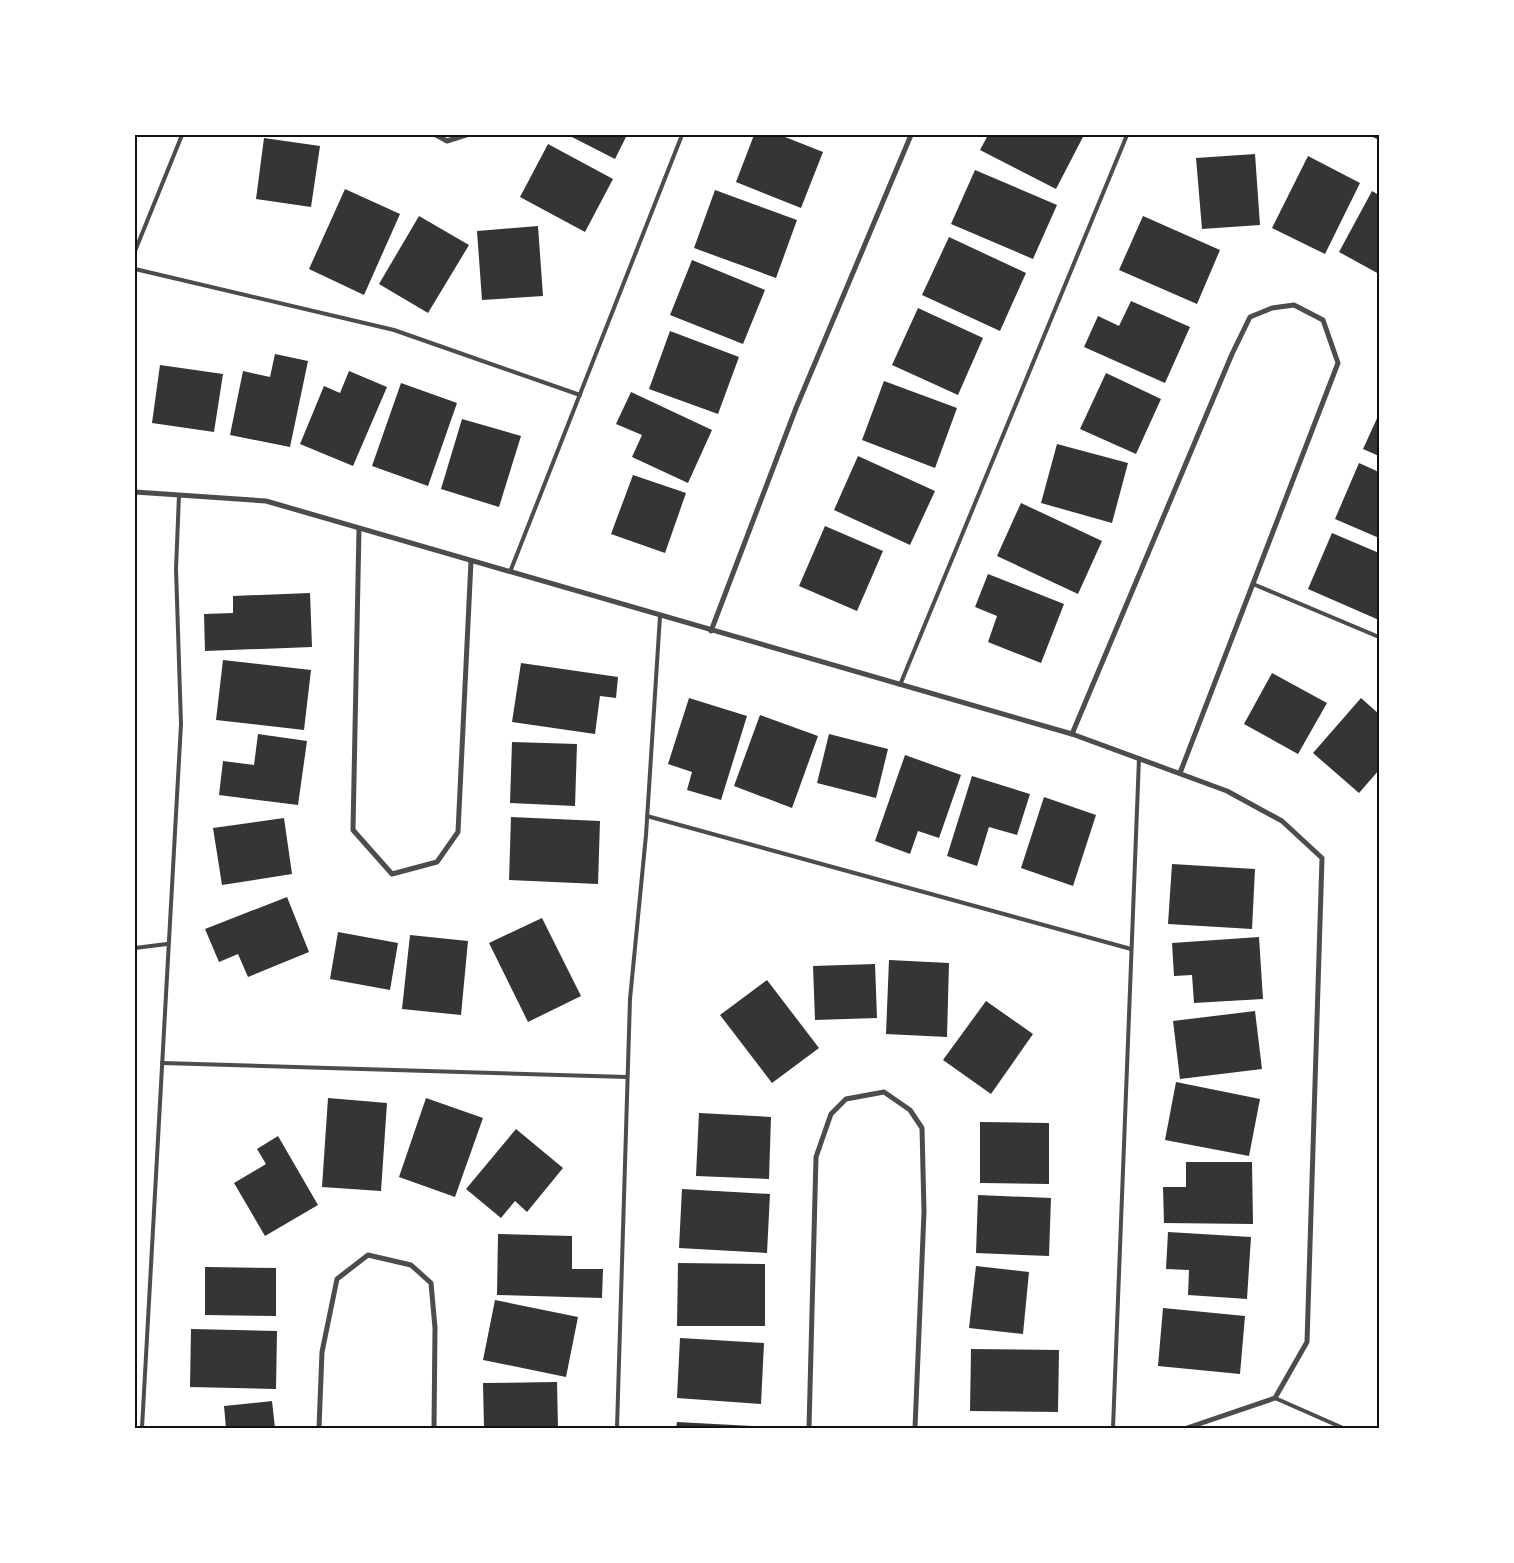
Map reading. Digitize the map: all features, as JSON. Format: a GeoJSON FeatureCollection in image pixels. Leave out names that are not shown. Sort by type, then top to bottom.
{"type":"FeatureCollection","features":[{"type":"Feature","properties":{"kind":"street"},"geometry":{"type":"LineString","coordinates":[[436,135],[447,141],[466,135]]}},
{"type":"Feature","properties":{"kind":"street"},"geometry":{"type":"LineString","coordinates":[[712,631],[796,408],[912,135]]}},
{"type":"Feature","properties":{"kind":"street"},"geometry":{"type":"LineString","coordinates":[[1072,734],[1232,354],[1250,317],[1272,308],[1294,305],[1323,320],[1338,363],[1180,773]]}},
{"type":"Feature","properties":{"kind":"street"},"geometry":{"type":"LineString","coordinates":[[135,492],[266,501],[1072,734],[1227,791],[1282,821],[1322,858],[1307,1342],[1275,1398],[1187,1428]]}},
{"type":"Feature","properties":{"kind":"street"},"geometry":{"type":"LineString","coordinates":[[359,528],[353,830],[392,874],[437,862],[458,832],[471,561]]}},
{"type":"Feature","properties":{"kind":"street"},"geometry":{"type":"LineString","coordinates":[[809,1428],[816,1157],[831,1114],[846,1099],[884,1092],[910,1110],[922,1128],[924,1212],[915,1428]]}},
{"type":"Feature","properties":{"kind":"street"},"geometry":{"type":"LineString","coordinates":[[319,1428],[322,1352],[336,1279],[368,1255],[411,1265],[431,1284],[435,1328],[434,1428]]}},
{"type":"Feature","properties":{"kind":"lane"},"geometry":{"type":"LineString","coordinates":[[135,251],[182,135]]}},
{"type":"Feature","properties":{"kind":"lane"},"geometry":{"type":"LineString","coordinates":[[510,572],[682,135]]}},
{"type":"Feature","properties":{"kind":"lane"},"geometry":{"type":"LineString","coordinates":[[900,685],[1127,135]]}},
{"type":"Feature","properties":{"kind":"lane"},"geometry":{"type":"LineString","coordinates":[[1373,135],[1379,138]]}},
{"type":"Feature","properties":{"kind":"lane"},"geometry":{"type":"LineString","coordinates":[[135,268],[394,330],[580,394]]}},
{"type":"Feature","properties":{"kind":"lane"},"geometry":{"type":"LineString","coordinates":[[142,1428],[180,724],[176,569],[180,495]]}},
{"type":"Feature","properties":{"kind":"lane"},"geometry":{"type":"LineString","coordinates":[[1253,584],[1379,637]]}},
{"type":"Feature","properties":{"kind":"lane"},"geometry":{"type":"LineString","coordinates":[[617,1428],[630,998],[647,816],[660,616]]}},
{"type":"Feature","properties":{"kind":"lane"},"geometry":{"type":"LineString","coordinates":[[1113,1428],[1139,758]]}},
{"type":"Feature","properties":{"kind":"lane"},"geometry":{"type":"LineString","coordinates":[[647,816],[1131,949]]}},
{"type":"Feature","properties":{"kind":"lane"},"geometry":{"type":"LineString","coordinates":[[135,948],[168,944]]}},
{"type":"Feature","properties":{"kind":"lane"},"geometry":{"type":"LineString","coordinates":[[162,1063],[627,1077]]}},
{"type":"Feature","properties":{"kind":"lane"},"geometry":{"type":"LineString","coordinates":[[1275,1398],[1342,1428]]}},
{"type":"Feature","properties":{"kind":"lane"},"geometry":{"type":"LineString","coordinates":[[135,1420],[142,1419]]}},
{"type":"Feature","properties":{"kind":"building"},"geometry":{"type":"Polygon","coordinates":[[[568,135],[627,135],[615,159],[568,135]]]}},
{"type":"Feature","properties":{"kind":"building"},"geometry":{"type":"Polygon","coordinates":[[[754,135],[780,135],[823,152],[801,208],[736,182],[754,135]]]}},
{"type":"Feature","properties":{"kind":"building"},"geometry":{"type":"Polygon","coordinates":[[[988,135],[1084,135],[1056,189],[980,150],[988,135]]]}},
{"type":"Feature","properties":{"kind":"building"},"geometry":{"type":"Polygon","coordinates":[[[264,138],[320,146],[311,207],[256,199],[264,138]]]}},
{"type":"Feature","properties":{"kind":"building"},"geometry":{"type":"Polygon","coordinates":[[[548,144],[613,179],[585,232],[520,197],[548,144]]]}},
{"type":"Feature","properties":{"kind":"building"},"geometry":{"type":"Polygon","coordinates":[[[1255,154],[1260,225],[1202,229],[1196,158],[1255,154]]]}},
{"type":"Feature","properties":{"kind":"building"},"geometry":{"type":"Polygon","coordinates":[[[1308,156],[1360,183],[1325,254],[1272,228],[1308,156]]]}},
{"type":"Feature","properties":{"kind":"building"},"geometry":{"type":"Polygon","coordinates":[[[975,170],[1057,205],[1033,259],[951,224],[975,170]]]}},
{"type":"Feature","properties":{"kind":"building"},"geometry":{"type":"Polygon","coordinates":[[[345,189],[400,214],[364,295],[309,269],[345,189]]]}},
{"type":"Feature","properties":{"kind":"building"},"geometry":{"type":"Polygon","coordinates":[[[715,190],[797,220],[776,278],[694,248],[715,190]]]}},
{"type":"Feature","properties":{"kind":"building"},"geometry":{"type":"Polygon","coordinates":[[[1372,191],[1379,195],[1379,274],[1339,252],[1372,191]]]}},
{"type":"Feature","properties":{"kind":"building"},"geometry":{"type":"Polygon","coordinates":[[[419,216],[469,245],[428,313],[379,284],[419,216]]]}},
{"type":"Feature","properties":{"kind":"building"},"geometry":{"type":"Polygon","coordinates":[[[1143,216],[1220,250],[1197,304],[1119,270],[1143,216]]]}},
{"type":"Feature","properties":{"kind":"building"},"geometry":{"type":"Polygon","coordinates":[[[538,226],[543,296],[482,300],[477,231],[538,226]]]}},
{"type":"Feature","properties":{"kind":"building"},"geometry":{"type":"Polygon","coordinates":[[[949,237],[1026,273],[1000,331],[922,295],[949,237]]]}},
{"type":"Feature","properties":{"kind":"building"},"geometry":{"type":"Polygon","coordinates":[[[692,260],[765,290],[743,344],[670,315],[692,260]]]}},
{"type":"Feature","properties":{"kind":"building"},"geometry":{"type":"Polygon","coordinates":[[[1131,301],[1190,327],[1165,383],[1084,347],[1098,316],[1119,326],[1131,301]]]}},
{"type":"Feature","properties":{"kind":"building"},"geometry":{"type":"Polygon","coordinates":[[[918,308],[983,338],[958,395],[892,365],[918,308]]]}},
{"type":"Feature","properties":{"kind":"building"},"geometry":{"type":"Polygon","coordinates":[[[670,331],[739,357],[718,414],[649,389],[670,331]]]}},
{"type":"Feature","properties":{"kind":"building"},"geometry":{"type":"Polygon","coordinates":[[[275,354],[308,361],[290,447],[230,435],[243,371],[270,377],[275,354]]]}},
{"type":"Feature","properties":{"kind":"building"},"geometry":{"type":"Polygon","coordinates":[[[160,365],[223,374],[214,432],[152,423],[160,365]]]}},
{"type":"Feature","properties":{"kind":"building"},"geometry":{"type":"Polygon","coordinates":[[[349,371],[387,387],[353,466],[300,444],[324,386],[340,393],[349,371]]]}},
{"type":"Feature","properties":{"kind":"building"},"geometry":{"type":"Polygon","coordinates":[[[1106,373],[1161,399],[1136,454],[1080,429],[1106,373]]]}},
{"type":"Feature","properties":{"kind":"building"},"geometry":{"type":"Polygon","coordinates":[[[884,381],[957,408],[935,468],[862,440],[884,381]]]}},
{"type":"Feature","properties":{"kind":"building"},"geometry":{"type":"Polygon","coordinates":[[[401,383],[457,403],[428,486],[372,466],[401,383]]]}},
{"type":"Feature","properties":{"kind":"building"},"geometry":{"type":"Polygon","coordinates":[[[631,392],[712,430],[688,483],[632,457],[642,435],[616,424],[631,392]]]}},
{"type":"Feature","properties":{"kind":"building"},"geometry":{"type":"Polygon","coordinates":[[[1379,414],[1379,456],[1363,449],[1379,414]]]}},
{"type":"Feature","properties":{"kind":"building"},"geometry":{"type":"Polygon","coordinates":[[[462,419],[521,436],[499,507],[441,489],[462,419]]]}},
{"type":"Feature","properties":{"kind":"building"},"geometry":{"type":"Polygon","coordinates":[[[1057,444],[1128,463],[1112,523],[1041,503],[1057,444]]]}},
{"type":"Feature","properties":{"kind":"building"},"geometry":{"type":"Polygon","coordinates":[[[858,456],[935,491],[910,545],[834,510],[858,456]]]}},
{"type":"Feature","properties":{"kind":"building"},"geometry":{"type":"Polygon","coordinates":[[[1359,463],[1379,472],[1379,538],[1335,519],[1359,463]]]}},
{"type":"Feature","properties":{"kind":"building"},"geometry":{"type":"Polygon","coordinates":[[[633,475],[686,493],[665,553],[611,534],[633,475]]]}},
{"type":"Feature","properties":{"kind":"building"},"geometry":{"type":"Polygon","coordinates":[[[1021,503],[1102,541],[1078,594],[997,556],[1021,503]]]}},
{"type":"Feature","properties":{"kind":"building"},"geometry":{"type":"Polygon","coordinates":[[[825,526],[883,551],[857,611],[799,586],[825,526]]]}},
{"type":"Feature","properties":{"kind":"building"},"geometry":{"type":"Polygon","coordinates":[[[1332,533],[1379,553],[1379,620],[1308,589],[1332,533]]]}},
{"type":"Feature","properties":{"kind":"building"},"geometry":{"type":"Polygon","coordinates":[[[988,574],[1064,604],[1041,663],[988,642],[997,616],[975,607],[988,574]]]}},
{"type":"Feature","properties":{"kind":"building"},"geometry":{"type":"Polygon","coordinates":[[[310,593],[312,647],[205,651],[204,614],[233,613],[233,596],[310,593]]]}},
{"type":"Feature","properties":{"kind":"building"},"geometry":{"type":"Polygon","coordinates":[[[223,660],[311,670],[304,730],[216,720],[223,660]]]}},
{"type":"Feature","properties":{"kind":"building"},"geometry":{"type":"Polygon","coordinates":[[[521,663],[618,677],[616,698],[600,696],[595,734],[512,722],[521,663]]]}},
{"type":"Feature","properties":{"kind":"building"},"geometry":{"type":"Polygon","coordinates":[[[1272,673],[1327,703],[1298,754],[1244,724],[1272,673]]]}},
{"type":"Feature","properties":{"kind":"building"},"geometry":{"type":"Polygon","coordinates":[[[689,698],[747,716],[721,800],[687,790],[692,772],[668,764],[689,698]]]}},
{"type":"Feature","properties":{"kind":"building"},"geometry":{"type":"Polygon","coordinates":[[[1361,698],[1379,714],[1379,770],[1359,793],[1313,753],[1361,698]]]}},
{"type":"Feature","properties":{"kind":"building"},"geometry":{"type":"Polygon","coordinates":[[[760,715],[818,736],[792,808],[734,786],[760,715]]]}},
{"type":"Feature","properties":{"kind":"building"},"geometry":{"type":"Polygon","coordinates":[[[258,734],[307,741],[298,805],[219,795],[223,761],[254,765],[258,734]]]}},
{"type":"Feature","properties":{"kind":"building"},"geometry":{"type":"Polygon","coordinates":[[[829,734],[888,749],[876,798],[817,783],[829,734]]]}},
{"type":"Feature","properties":{"kind":"building"},"geometry":{"type":"Polygon","coordinates":[[[512,742],[577,744],[575,806],[510,803],[512,742]]]}},
{"type":"Feature","properties":{"kind":"building"},"geometry":{"type":"Polygon","coordinates":[[[905,755],[961,775],[939,838],[918,831],[910,854],[875,841],[905,755]]]}},
{"type":"Feature","properties":{"kind":"building"},"geometry":{"type":"Polygon","coordinates":[[[972,776],[1030,794],[1017,835],[989,827],[977,866],[947,856],[972,776]]]}},
{"type":"Feature","properties":{"kind":"building"},"geometry":{"type":"Polygon","coordinates":[[[1044,797],[1096,815],[1073,886],[1021,868],[1044,797]]]}},
{"type":"Feature","properties":{"kind":"building"},"geometry":{"type":"Polygon","coordinates":[[[511,817],[600,821],[598,884],[509,880],[511,817]]]}},
{"type":"Feature","properties":{"kind":"building"},"geometry":{"type":"Polygon","coordinates":[[[284,818],[292,874],[222,885],[213,828],[284,818]]]}},
{"type":"Feature","properties":{"kind":"building"},"geometry":{"type":"Polygon","coordinates":[[[1172,864],[1255,869],[1252,929],[1168,924],[1172,864]]]}},
{"type":"Feature","properties":{"kind":"building"},"geometry":{"type":"Polygon","coordinates":[[[287,897],[309,952],[248,977],[238,954],[219,962],[205,929],[287,897]]]}},
{"type":"Feature","properties":{"kind":"building"},"geometry":{"type":"Polygon","coordinates":[[[542,918],[581,996],[528,1022],[489,943],[542,918]]]}},
{"type":"Feature","properties":{"kind":"building"},"geometry":{"type":"Polygon","coordinates":[[[338,932],[398,943],[390,990],[330,979],[338,932]]]}},
{"type":"Feature","properties":{"kind":"building"},"geometry":{"type":"Polygon","coordinates":[[[410,935],[468,941],[461,1015],[402,1009],[410,935]]]}},
{"type":"Feature","properties":{"kind":"building"},"geometry":{"type":"Polygon","coordinates":[[[1259,937],[1263,999],[1194,1003],[1192,975],[1174,976],[1172,943],[1259,937]]]}},
{"type":"Feature","properties":{"kind":"building"},"geometry":{"type":"Polygon","coordinates":[[[889,960],[949,963],[947,1037],[886,1034],[889,960]]]}},
{"type":"Feature","properties":{"kind":"building"},"geometry":{"type":"Polygon","coordinates":[[[875,964],[877,1018],[815,1020],[813,966],[875,964]]]}},
{"type":"Feature","properties":{"kind":"building"},"geometry":{"type":"Polygon","coordinates":[[[767,980],[819,1048],[772,1083],[720,1015],[767,980]]]}},
{"type":"Feature","properties":{"kind":"building"},"geometry":{"type":"Polygon","coordinates":[[[986,1001],[1033,1034],[991,1094],[943,1060],[986,1001]]]}},
{"type":"Feature","properties":{"kind":"building"},"geometry":{"type":"Polygon","coordinates":[[[1255,1011],[1262,1069],[1180,1079],[1173,1021],[1255,1011]]]}},
{"type":"Feature","properties":{"kind":"building"},"geometry":{"type":"Polygon","coordinates":[[[1176,1082],[1260,1099],[1249,1156],[1165,1140],[1176,1082]]]}},
{"type":"Feature","properties":{"kind":"building"},"geometry":{"type":"Polygon","coordinates":[[[328,1098],[387,1103],[381,1191],[322,1187],[328,1098]]]}},
{"type":"Feature","properties":{"kind":"building"},"geometry":{"type":"Polygon","coordinates":[[[426,1098],[483,1118],[455,1197],[399,1177],[426,1098]]]}},
{"type":"Feature","properties":{"kind":"building"},"geometry":{"type":"Polygon","coordinates":[[[699,1113],[771,1117],[769,1179],[696,1176],[699,1113]]]}},
{"type":"Feature","properties":{"kind":"building"},"geometry":{"type":"Polygon","coordinates":[[[980,1122],[1049,1123],[1049,1184],[980,1183],[980,1122]]]}},
{"type":"Feature","properties":{"kind":"building"},"geometry":{"type":"Polygon","coordinates":[[[516,1129],[563,1168],[527,1212],[515,1201],[501,1218],[466,1189],[516,1129]]]}},
{"type":"Feature","properties":{"kind":"building"},"geometry":{"type":"Polygon","coordinates":[[[278,1136],[318,1205],[265,1236],[234,1183],[266,1164],[257,1149],[278,1136]]]}},
{"type":"Feature","properties":{"kind":"building"},"geometry":{"type":"Polygon","coordinates":[[[1186,1162],[1252,1162],[1253,1224],[1164,1223],[1163,1187],[1186,1187],[1186,1162]]]}},
{"type":"Feature","properties":{"kind":"building"},"geometry":{"type":"Polygon","coordinates":[[[682,1189],[770,1194],[767,1253],[679,1248],[682,1189]]]}},
{"type":"Feature","properties":{"kind":"building"},"geometry":{"type":"Polygon","coordinates":[[[978,1195],[1051,1198],[1049,1256],[976,1253],[978,1195]]]}},
{"type":"Feature","properties":{"kind":"building"},"geometry":{"type":"Polygon","coordinates":[[[1168,1232],[1251,1237],[1247,1299],[1188,1295],[1189,1270],[1166,1269],[1168,1232]]]}},
{"type":"Feature","properties":{"kind":"building"},"geometry":{"type":"Polygon","coordinates":[[[498,1234],[572,1236],[572,1269],[603,1269],[602,1298],[497,1295],[498,1234]]]}},
{"type":"Feature","properties":{"kind":"building"},"geometry":{"type":"Polygon","coordinates":[[[678,1263],[765,1264],[765,1326],[677,1326],[678,1263]]]}},
{"type":"Feature","properties":{"kind":"building"},"geometry":{"type":"Polygon","coordinates":[[[976,1266],[1029,1272],[1023,1334],[969,1328],[976,1266]]]}},
{"type":"Feature","properties":{"kind":"building"},"geometry":{"type":"Polygon","coordinates":[[[205,1267],[276,1268],[276,1316],[205,1315],[205,1267]]]}},
{"type":"Feature","properties":{"kind":"building"},"geometry":{"type":"Polygon","coordinates":[[[495,1300],[578,1317],[566,1377],[483,1360],[495,1300]]]}},
{"type":"Feature","properties":{"kind":"building"},"geometry":{"type":"Polygon","coordinates":[[[1163,1308],[1245,1316],[1240,1374],[1158,1366],[1163,1308]]]}},
{"type":"Feature","properties":{"kind":"building"},"geometry":{"type":"Polygon","coordinates":[[[191,1329],[277,1331],[276,1389],[190,1387],[191,1329]]]}},
{"type":"Feature","properties":{"kind":"building"},"geometry":{"type":"Polygon","coordinates":[[[680,1338],[764,1343],[761,1404],[677,1398],[680,1338]]]}},
{"type":"Feature","properties":{"kind":"building"},"geometry":{"type":"Polygon","coordinates":[[[971,1349],[1059,1350],[1058,1412],[970,1411],[971,1349]]]}},
{"type":"Feature","properties":{"kind":"building"},"geometry":{"type":"Polygon","coordinates":[[[557,1382],[558,1428],[484,1428],[483,1383],[557,1382]]]}},
{"type":"Feature","properties":{"kind":"building"},"geometry":{"type":"Polygon","coordinates":[[[272,1401],[275,1428],[226,1428],[224,1406],[272,1401]]]}},
{"type":"Feature","properties":{"kind":"building"},"geometry":{"type":"Polygon","coordinates":[[[677,1422],[752,1426],[752,1428],[676,1428],[677,1422]]]}}]}
